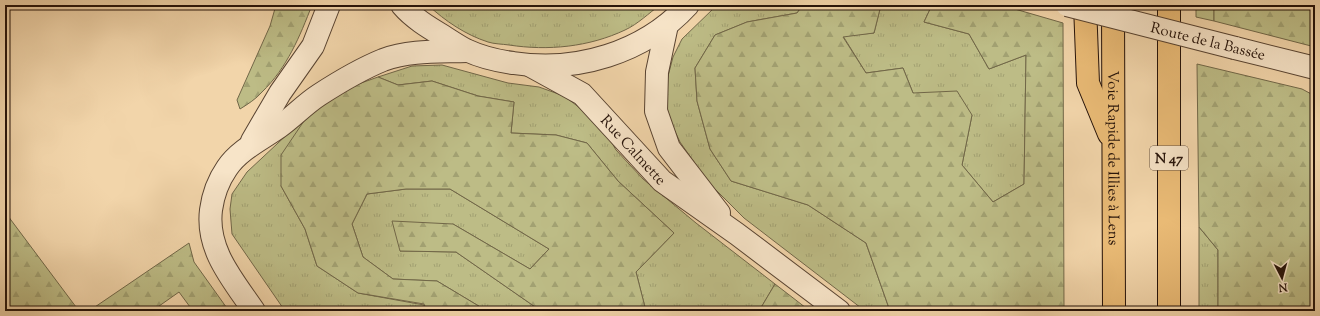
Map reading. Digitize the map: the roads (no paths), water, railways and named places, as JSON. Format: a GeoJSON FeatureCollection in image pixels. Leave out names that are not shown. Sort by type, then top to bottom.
{"type":"FeatureCollection","features":[{"type":"Feature","properties":{"kind":"highway"},"geometry":{"type":"LineString","coordinates":[[1085,5],[1088,83],[1114,144]]}},
{"type":"Feature","properties":{"kind":"highway","name":"Voie Rapide de Illies à Lens"},"geometry":{"type":"LineString","coordinates":[[1113,5],[1114,311]]}},
{"type":"Feature","properties":{"kind":"highway","name":"N 47"},"geometry":{"type":"LineString","coordinates":[[1169,5],[1170,311]]}},
{"type":"Feature","properties":{"kind":"street"},"geometry":{"type":"LineString","coordinates":[[249,146],[280,93],[313,46],[329,5]]}},
{"type":"Feature","properties":{"kind":"street"},"geometry":{"type":"LineString","coordinates":[[402,5],[422,24],[467,51],[498,61],[531,66],[567,65],[603,58],[636,44],[667,25],[688,5]]}},
{"type":"Feature","properties":{"kind":"street","name":"Route de la Bassée"},"geometry":{"type":"LineString","coordinates":[[1067,5],[1311,69]]}},
{"type":"Feature","properties":{"kind":"street","name":"Rue Calmette"},"geometry":{"type":"LineString","coordinates":[[667,25],[657,72],[656,111],[669,148],[736,234]]}},
{"type":"Feature","properties":{"kind":"street"},"geometry":{"type":"LineString","coordinates":[[254,311],[218,257],[212,236],[211,211],[216,188],[227,167],[249,146],[279,127],[319,95],[370,66],[384,60],[412,53],[467,51]]}},
{"type":"Feature","properties":{"kind":"street","name":"Rue Calmette"},"geometry":{"type":"LineString","coordinates":[[531,66],[582,94],[662,181],[736,234],[838,311]]}}]}
